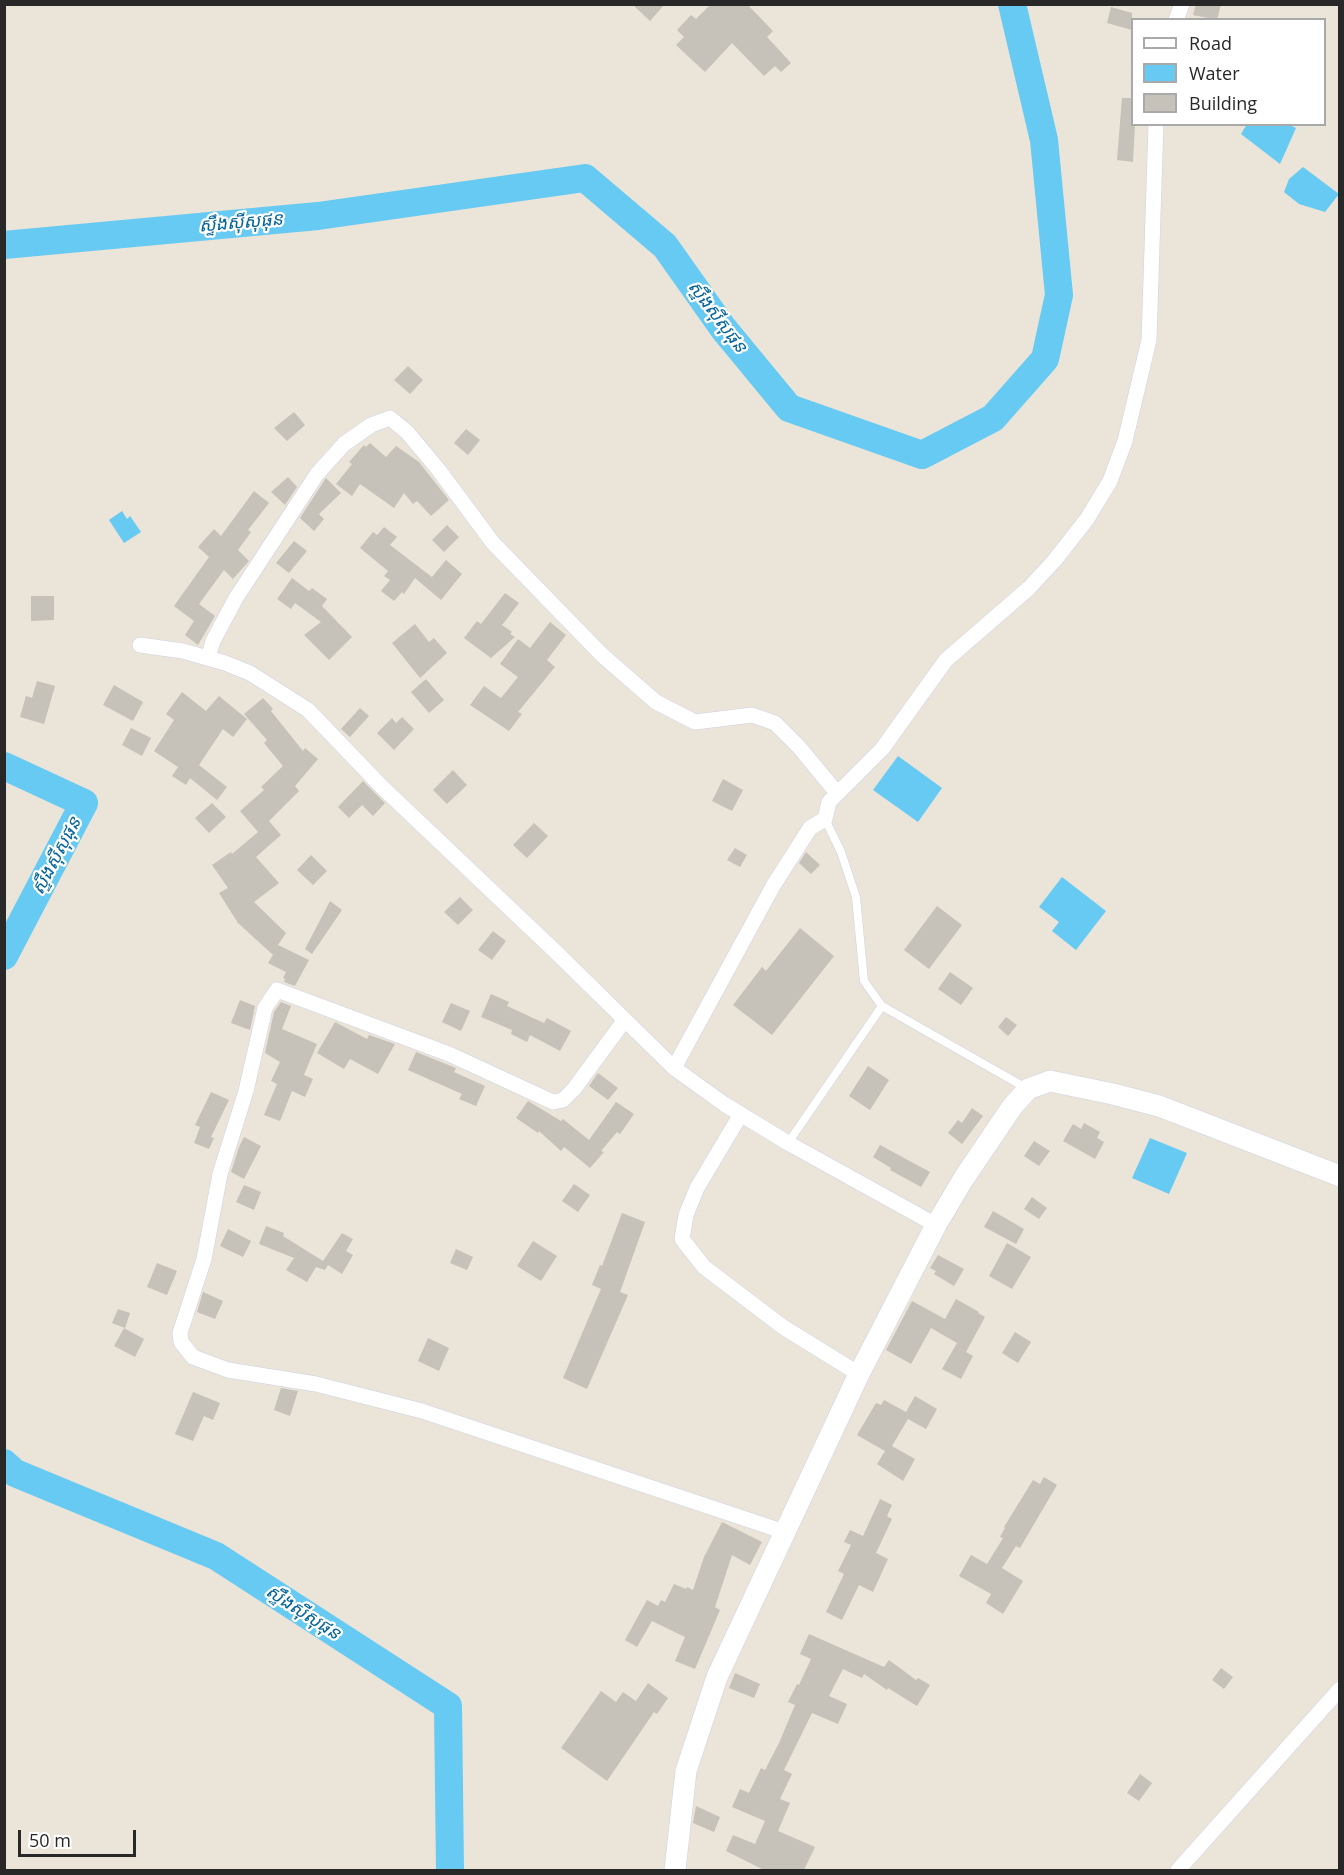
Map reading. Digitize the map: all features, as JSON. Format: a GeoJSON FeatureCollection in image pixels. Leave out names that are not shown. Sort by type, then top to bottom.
{"type":"FeatureCollection","features":[{"type":"Feature","properties":{"kind":"main road"},"geometry":{"type":"LineString","coordinates":[[675,1870],[686,1771],[717,1677],[859,1374],[936,1225],[964,1178],[1012,1107],[1028,1089],[1050,1081],[1159,1106],[1340,1176]]}},
{"type":"Feature","properties":{"kind":"street"},"geometry":{"type":"LineString","coordinates":[[674,1068],[773,886],[810,828],[825,819],[829,802],[882,749],[946,660],[1029,588],[1054,561],[1087,519],[1110,481],[1125,441],[1149,340],[1156,126]]}},
{"type":"Feature","properties":{"kind":"street"},"geometry":{"type":"LineString","coordinates":[[208,658],[213,641],[236,598],[317,474],[345,444],[371,426],[390,418],[407,432],[438,469],[493,543],[602,656],[656,702],[695,722],[752,715],[775,723],[799,747],[837,793]]}},
{"type":"Feature","properties":{"kind":"street"},"geometry":{"type":"LineString","coordinates":[[140,645],[183,651],[250,673],[308,710],[382,787],[674,1068],[788,1143],[936,1225]]}},
{"type":"Feature","properties":{"kind":"street"},"geometry":{"type":"LineString","coordinates":[[624,1020],[574,1089],[562,1100],[554,1102],[449,1054],[277,990],[265,1008],[246,1091],[219,1173],[204,1259],[184,1317],[180,1332],[181,1342],[193,1357],[228,1370],[316,1384],[422,1410],[785,1532]]}},
{"type":"Feature","properties":{"kind":"street"},"geometry":{"type":"LineString","coordinates":[[741,1114],[697,1188],[686,1215],[682,1239],[704,1268],[783,1327],[859,1374]]}},
{"type":"Feature","properties":{"kind":"street"},"geometry":{"type":"LineString","coordinates":[[1178,1870],[1340,1689]]}},
{"type":"Feature","properties":{"kind":"lane"},"geometry":{"type":"LineString","coordinates":[[825,819],[841,852],[855,897],[864,981],[882,1006],[1028,1089]]}},
{"type":"Feature","properties":{"kind":"lane"},"geometry":{"type":"LineString","coordinates":[[788,1143],[882,1006]]}},
{"type":"Feature","properties":{"kind":"water"},"geometry":{"type":"Polygon","coordinates":[[[1246,126],[1292,126],[1296,128],[1280,164],[1241,134],[1246,126]]]}},
{"type":"Feature","properties":{"kind":"water"},"geometry":{"type":"Polygon","coordinates":[[[1303,167],[1339,194],[1325,212],[1299,204],[1284,192],[1289,179],[1303,167]]]}},
{"type":"Feature","properties":{"kind":"water"},"geometry":{"type":"Polygon","coordinates":[[[122,511],[127,519],[130,516],[141,532],[124,543],[109,520],[122,511]]]}},
{"type":"Feature","properties":{"kind":"water"},"geometry":{"type":"Polygon","coordinates":[[[898,756],[942,788],[918,822],[873,790],[898,756]]]}},
{"type":"Feature","properties":{"kind":"water"},"geometry":{"type":"Polygon","coordinates":[[[1062,877],[1106,911],[1076,950],[1052,931],[1059,922],[1039,907],[1062,877]]]}},
{"type":"Feature","properties":{"kind":"water"},"geometry":{"type":"Polygon","coordinates":[[[1150,1138],[1187,1153],[1169,1194],[1132,1178],[1150,1138]]]}},
{"type":"Feature","properties":{"kind":"building"},"geometry":{"type":"Polygon","coordinates":[[[632,4],[665,4],[650,21],[632,4]]]}},
{"type":"Feature","properties":{"kind":"building"},"geometry":{"type":"Polygon","coordinates":[[[711,4],[747,4],[773,31],[767,37],[791,63],[781,72],[775,66],[764,76],[732,43],[705,72],[676,45],[684,37],[677,30],[691,15],[696,19],[711,4]]]}},
{"type":"Feature","properties":{"kind":"building"},"geometry":{"type":"Polygon","coordinates":[[[1196,4],[1221,4],[1218,18],[1193,15],[1196,4]]]}},
{"type":"Feature","properties":{"kind":"building"},"geometry":{"type":"Polygon","coordinates":[[[1111,7],[1132,13],[1131,30],[1107,23],[1111,7]]]}},
{"type":"Feature","properties":{"kind":"building"},"geometry":{"type":"Polygon","coordinates":[[[1122,98],[1131,98],[1131,126],[1135,126],[1133,162],[1117,160],[1122,98]]]}},
{"type":"Feature","properties":{"kind":"building"},"geometry":{"type":"Polygon","coordinates":[[[408,366],[423,380],[410,394],[394,380],[408,366]]]}},
{"type":"Feature","properties":{"kind":"building"},"geometry":{"type":"Polygon","coordinates":[[[294,412],[305,425],[287,441],[274,428],[294,412]]]}},
{"type":"Feature","properties":{"kind":"building"},"geometry":{"type":"Polygon","coordinates":[[[466,429],[480,440],[468,455],[454,443],[466,429]]]}},
{"type":"Feature","properties":{"kind":"building"},"geometry":{"type":"Polygon","coordinates":[[[370,443],[386,457],[396,446],[419,462],[449,500],[431,516],[417,501],[413,504],[404,493],[394,508],[360,484],[352,496],[336,484],[352,464],[349,462],[364,445],[366,447],[370,443]]]}},
{"type":"Feature","properties":{"kind":"building"},"geometry":{"type":"Polygon","coordinates":[[[288,477],[297,487],[285,505],[271,492],[288,477]]]}},
{"type":"Feature","properties":{"kind":"building"},"geometry":{"type":"Polygon","coordinates":[[[326,478],[341,493],[319,514],[324,519],[314,531],[300,518],[326,478]]]}},
{"type":"Feature","properties":{"kind":"building"},"geometry":{"type":"Polygon","coordinates":[[[254,491],[269,503],[248,530],[251,532],[238,550],[249,561],[233,579],[224,570],[199,604],[215,616],[198,645],[185,635],[194,621],[174,606],[209,557],[198,547],[214,529],[221,536],[254,491]]]}},
{"type":"Feature","properties":{"kind":"building"},"geometry":{"type":"Polygon","coordinates":[[[447,525],[459,537],[444,552],[432,540],[447,525]]]}},
{"type":"Feature","properties":{"kind":"building"},"geometry":{"type":"Polygon","coordinates":[[[384,527],[397,537],[390,545],[432,577],[446,560],[462,574],[441,600],[415,578],[404,594],[402,592],[394,601],[381,591],[390,580],[384,576],[388,571],[360,548],[373,532],[377,535],[384,527]]]}},
{"type":"Feature","properties":{"kind":"building"},"geometry":{"type":"Polygon","coordinates":[[[294,541],[307,551],[289,573],[276,563],[294,541]]]}},
{"type":"Feature","properties":{"kind":"building"},"geometry":{"type":"Polygon","coordinates":[[[292,578],[309,591],[312,588],[327,599],[322,606],[352,637],[329,660],[304,635],[321,622],[295,603],[291,609],[277,599],[292,578]]]}},
{"type":"Feature","properties":{"kind":"building"},"geometry":{"type":"Polygon","coordinates":[[[505,593],[519,603],[502,625],[515,637],[491,658],[464,638],[477,621],[481,624],[505,593]]]}},
{"type":"Feature","properties":{"kind":"building"},"geometry":{"type":"Polygon","coordinates":[[[31,596],[54,596],[54,620],[31,621],[31,596]]]}},
{"type":"Feature","properties":{"kind":"building"},"geometry":{"type":"Polygon","coordinates":[[[550,622],[566,635],[547,660],[555,667],[518,712],[522,714],[509,731],[470,705],[484,686],[501,698],[518,677],[500,664],[518,639],[530,648],[550,622]]]}},
{"type":"Feature","properties":{"kind":"building"},"geometry":{"type":"Polygon","coordinates":[[[415,624],[429,642],[434,638],[447,653],[420,678],[392,643],[415,624]]]}},
{"type":"Feature","properties":{"kind":"building"},"geometry":{"type":"Polygon","coordinates":[[[426,679],[444,700],[429,713],[411,692],[426,679]]]}},
{"type":"Feature","properties":{"kind":"building"},"geometry":{"type":"Polygon","coordinates":[[[37,681],[55,686],[44,724],[20,717],[26,696],[32,698],[37,681]]]}},
{"type":"Feature","properties":{"kind":"building"},"geometry":{"type":"Polygon","coordinates":[[[114,685],[143,702],[133,721],[103,705],[114,685]]]}},
{"type":"Feature","properties":{"kind":"building"},"geometry":{"type":"Polygon","coordinates":[[[182,692],[206,711],[219,696],[247,719],[233,737],[223,729],[199,765],[227,787],[217,800],[190,778],[186,785],[172,776],[178,767],[154,751],[174,720],[166,714],[182,692]]]}},
{"type":"Feature","properties":{"kind":"building"},"geometry":{"type":"Polygon","coordinates":[[[263,698],[303,751],[305,748],[318,759],[295,786],[299,791],[269,821],[281,835],[256,857],[279,883],[254,902],[286,933],[278,945],[309,960],[295,986],[284,982],[286,972],[268,963],[273,955],[238,923],[219,893],[228,888],[212,865],[231,852],[232,854],[258,832],[240,811],[264,790],[261,787],[283,766],[264,743],[267,740],[244,714],[263,698]]]}},
{"type":"Feature","properties":{"kind":"building"},"geometry":{"type":"Polygon","coordinates":[[[360,708],[369,716],[350,737],[341,729],[360,708]]]}},
{"type":"Feature","properties":{"kind":"building"},"geometry":{"type":"Polygon","coordinates":[[[402,717],[414,729],[394,750],[377,733],[392,718],[396,723],[402,717]]]}},
{"type":"Feature","properties":{"kind":"building"},"geometry":{"type":"Polygon","coordinates":[[[131,728],[151,738],[142,756],[122,745],[131,728]]]}},
{"type":"Feature","properties":{"kind":"building"},"geometry":{"type":"Polygon","coordinates":[[[453,770],[467,785],[447,804],[433,790],[453,770]]]}},
{"type":"Feature","properties":{"kind":"building"},"geometry":{"type":"Polygon","coordinates":[[[723,779],[743,790],[732,811],[712,801],[723,779]]]}},
{"type":"Feature","properties":{"kind":"building"},"geometry":{"type":"Polygon","coordinates":[[[363,781],[385,803],[373,816],[362,805],[349,818],[338,807],[363,781]]]}},
{"type":"Feature","properties":{"kind":"building"},"geometry":{"type":"Polygon","coordinates":[[[212,803],[226,817],[209,833],[195,818],[212,803]]]}},
{"type":"Feature","properties":{"kind":"building"},"geometry":{"type":"Polygon","coordinates":[[[534,823],[548,836],[527,858],[513,845],[534,823]]]}},
{"type":"Feature","properties":{"kind":"building"},"geometry":{"type":"Polygon","coordinates":[[[735,848],[747,855],[740,867],[727,860],[735,848]]]}},
{"type":"Feature","properties":{"kind":"building"},"geometry":{"type":"Polygon","coordinates":[[[806,852],[820,865],[811,874],[799,863],[806,852]]]}},
{"type":"Feature","properties":{"kind":"building"},"geometry":{"type":"Polygon","coordinates":[[[311,855],[327,871],[313,885],[297,870],[311,855]]]}},
{"type":"Feature","properties":{"kind":"building"},"geometry":{"type":"Polygon","coordinates":[[[460,897],[473,910],[458,925],[444,912],[460,897]]]}},
{"type":"Feature","properties":{"kind":"building"},"geometry":{"type":"Polygon","coordinates":[[[330,901],[342,910],[312,954],[305,949],[330,901]]]}},
{"type":"Feature","properties":{"kind":"building"},"geometry":{"type":"Polygon","coordinates":[[[937,906],[962,925],[929,969],[904,950],[937,906]]]}},
{"type":"Feature","properties":{"kind":"building"},"geometry":{"type":"Polygon","coordinates":[[[800,928],[834,956],[772,1035],[733,1005],[762,967],[766,971],[800,928]]]}},
{"type":"Feature","properties":{"kind":"building"},"geometry":{"type":"Polygon","coordinates":[[[493,931],[506,941],[492,960],[478,950],[493,931]]]}},
{"type":"Feature","properties":{"kind":"building"},"geometry":{"type":"Polygon","coordinates":[[[950,972],[973,988],[961,1005],[938,989],[950,972]]]}},
{"type":"Feature","properties":{"kind":"building"},"geometry":{"type":"Polygon","coordinates":[[[491,994],[509,1002],[507,1006],[544,1023],[547,1018],[571,1031],[560,1051],[530,1035],[527,1042],[511,1034],[512,1030],[481,1017],[491,994]]]}},
{"type":"Feature","properties":{"kind":"building"},"geometry":{"type":"Polygon","coordinates":[[[240,1000],[255,1006],[250,1030],[231,1023],[240,1000]]]}},
{"type":"Feature","properties":{"kind":"building"},"geometry":{"type":"Polygon","coordinates":[[[281,1002],[291,1006],[282,1029],[317,1044],[304,1075],[313,1079],[305,1097],[292,1091],[280,1121],[264,1115],[277,1084],[271,1081],[280,1062],[265,1053],[274,1012],[281,1002]]]}},
{"type":"Feature","properties":{"kind":"building"},"geometry":{"type":"Polygon","coordinates":[[[451,1003],[470,1011],[461,1031],[442,1022],[451,1003]]]}},
{"type":"Feature","properties":{"kind":"building"},"geometry":{"type":"Polygon","coordinates":[[[1006,1017],[1017,1025],[1008,1036],[998,1027],[1006,1017]]]}},
{"type":"Feature","properties":{"kind":"building"},"geometry":{"type":"Polygon","coordinates":[[[335,1022],[367,1039],[369,1035],[395,1044],[378,1074],[350,1059],[344,1069],[317,1053],[335,1022]]]}},
{"type":"Feature","properties":{"kind":"building"},"geometry":{"type":"Polygon","coordinates":[[[416,1052],[456,1068],[454,1072],[485,1086],[476,1106],[459,1099],[462,1094],[408,1070],[416,1052]]]}},
{"type":"Feature","properties":{"kind":"building"},"geometry":{"type":"Polygon","coordinates":[[[868,1066],[889,1080],[870,1110],[849,1096],[868,1066]]]}},
{"type":"Feature","properties":{"kind":"building"},"geometry":{"type":"Polygon","coordinates":[[[598,1073],[618,1088],[608,1100],[589,1086],[598,1073]]]}},
{"type":"Feature","properties":{"kind":"building"},"geometry":{"type":"Polygon","coordinates":[[[211,1092],[229,1100],[211,1137],[214,1138],[209,1149],[194,1143],[200,1127],[195,1125],[211,1092]]]}},
{"type":"Feature","properties":{"kind":"building"},"geometry":{"type":"Polygon","coordinates":[[[528,1101],[561,1121],[563,1119],[589,1140],[616,1102],[634,1114],[620,1134],[617,1132],[601,1151],[604,1152],[590,1168],[564,1147],[561,1151],[539,1131],[538,1133],[516,1118],[528,1101]]]}},
{"type":"Feature","properties":{"kind":"building"},"geometry":{"type":"Polygon","coordinates":[[[972,1108],[983,1116],[962,1144],[948,1133],[958,1120],[962,1123],[972,1108]]]}},
{"type":"Feature","properties":{"kind":"building"},"geometry":{"type":"Polygon","coordinates":[[[1084,1123],[1100,1132],[1097,1138],[1104,1142],[1095,1159],[1063,1141],[1073,1124],[1081,1129],[1084,1123]]]}},
{"type":"Feature","properties":{"kind":"building"},"geometry":{"type":"Polygon","coordinates":[[[244,1137],[261,1146],[244,1179],[231,1172],[244,1137]]]}},
{"type":"Feature","properties":{"kind":"building"},"geometry":{"type":"Polygon","coordinates":[[[1034,1141],[1050,1151],[1039,1166],[1024,1156],[1034,1141]]]}},
{"type":"Feature","properties":{"kind":"building"},"geometry":{"type":"Polygon","coordinates":[[[880,1145],[930,1172],[921,1187],[890,1170],[891,1168],[873,1157],[880,1145]]]}},
{"type":"Feature","properties":{"kind":"building"},"geometry":{"type":"Polygon","coordinates":[[[574,1184],[590,1195],[578,1212],[562,1201],[574,1184]]]}},
{"type":"Feature","properties":{"kind":"building"},"geometry":{"type":"Polygon","coordinates":[[[244,1185],[261,1192],[254,1210],[236,1202],[244,1185]]]}},
{"type":"Feature","properties":{"kind":"building"},"geometry":{"type":"Polygon","coordinates":[[[1032,1197],[1047,1208],[1039,1219],[1024,1209],[1032,1197]]]}},
{"type":"Feature","properties":{"kind":"building"},"geometry":{"type":"Polygon","coordinates":[[[993,1211],[1024,1229],[1016,1244],[984,1227],[993,1211]]]}},
{"type":"Feature","properties":{"kind":"building"},"geometry":{"type":"Polygon","coordinates":[[[622,1213],[645,1222],[620,1292],[628,1295],[587,1389],[563,1378],[601,1289],[592,1285],[600,1265],[602,1266],[622,1213]]]}},
{"type":"Feature","properties":{"kind":"building"},"geometry":{"type":"Polygon","coordinates":[[[266,1226],[284,1233],[283,1236],[323,1261],[342,1233],[353,1239],[346,1251],[353,1255],[342,1274],[328,1265],[325,1270],[316,1267],[307,1282],[286,1270],[294,1258],[259,1244],[266,1226]]]}},
{"type":"Feature","properties":{"kind":"building"},"geometry":{"type":"Polygon","coordinates":[[[228,1229],[251,1241],[243,1257],[220,1246],[228,1229]]]}},
{"type":"Feature","properties":{"kind":"building"},"geometry":{"type":"Polygon","coordinates":[[[533,1241],[557,1256],[541,1281],[517,1266],[533,1241]]]}},
{"type":"Feature","properties":{"kind":"building"},"geometry":{"type":"Polygon","coordinates":[[[1007,1243],[1031,1257],[1012,1289],[989,1276],[1007,1243]]]}},
{"type":"Feature","properties":{"kind":"building"},"geometry":{"type":"Polygon","coordinates":[[[456,1249],[473,1257],[467,1270],[450,1263],[456,1249]]]}},
{"type":"Feature","properties":{"kind":"building"},"geometry":{"type":"Polygon","coordinates":[[[938,1255],[964,1269],[954,1286],[934,1274],[936,1271],[930,1268],[938,1255]]]}},
{"type":"Feature","properties":{"kind":"building"},"geometry":{"type":"Polygon","coordinates":[[[157,1263],[177,1271],[167,1295],[147,1287],[157,1263]]]}},
{"type":"Feature","properties":{"kind":"building"},"geometry":{"type":"Polygon","coordinates":[[[203,1292],[223,1301],[215,1319],[197,1312],[203,1292]]]}},
{"type":"Feature","properties":{"kind":"building"},"geometry":{"type":"Polygon","coordinates":[[[956,1299],[985,1317],[966,1352],[973,1356],[961,1379],[942,1369],[957,1343],[931,1328],[911,1364],[886,1350],[912,1301],[945,1319],[956,1299]]]}},
{"type":"Feature","properties":{"kind":"building"},"geometry":{"type":"Polygon","coordinates":[[[118,1309],[130,1313],[125,1328],[112,1323],[118,1309]]]}},
{"type":"Feature","properties":{"kind":"building"},"geometry":{"type":"Polygon","coordinates":[[[124,1328],[144,1339],[135,1357],[114,1346],[124,1328]]]}},
{"type":"Feature","properties":{"kind":"building"},"geometry":{"type":"Polygon","coordinates":[[[1015,1332],[1031,1342],[1018,1363],[1002,1353],[1015,1332]]]}},
{"type":"Feature","properties":{"kind":"building"},"geometry":{"type":"Polygon","coordinates":[[[428,1338],[449,1348],[439,1371],[418,1361],[428,1338]]]}},
{"type":"Feature","properties":{"kind":"building"},"geometry":{"type":"Polygon","coordinates":[[[281,1388],[298,1391],[290,1416],[274,1410],[281,1388]]]}},
{"type":"Feature","properties":{"kind":"building"},"geometry":{"type":"Polygon","coordinates":[[[193,1392],[220,1403],[213,1420],[204,1416],[193,1441],[175,1434],[193,1392]]]}},
{"type":"Feature","properties":{"kind":"building"},"geometry":{"type":"Polygon","coordinates":[[[915,1396],[937,1409],[926,1429],[908,1419],[892,1446],[915,1459],[903,1481],[877,1464],[885,1451],[857,1435],[876,1403],[881,1405],[884,1400],[906,1412],[915,1396]]]}},
{"type":"Feature","properties":{"kind":"building"},"geometry":{"type":"Polygon","coordinates":[[[1044,1477],[1057,1485],[1020,1548],[1016,1546],[1002,1568],[1023,1581],[1003,1614],[986,1603],[991,1594],[959,1576],[971,1555],[987,1564],[1003,1538],[1000,1537],[1004,1527],[1033,1480],[1040,1484],[1044,1477]]]}},
{"type":"Feature","properties":{"kind":"building"},"geometry":{"type":"Polygon","coordinates":[[[880,1499],[892,1505],[887,1516],[892,1519],[876,1553],[888,1559],[873,1592],[859,1585],[842,1620],[826,1612],[844,1574],[838,1571],[851,1545],[844,1542],[850,1530],[863,1536],[880,1499]]]}},
{"type":"Feature","properties":{"kind":"building"},"geometry":{"type":"Polygon","coordinates":[[[722,1522],[762,1542],[750,1565],[732,1555],[715,1607],[720,1610],[695,1669],[675,1661],[685,1637],[652,1621],[637,1647],[625,1640],[647,1600],[658,1606],[661,1600],[665,1602],[674,1584],[693,1590],[704,1557],[722,1522]]]}},
{"type":"Feature","properties":{"kind":"building"},"geometry":{"type":"Polygon","coordinates":[[[809,1634],[884,1667],[889,1660],[916,1680],[918,1678],[930,1685],[917,1706],[888,1688],[887,1690],[864,1674],[862,1678],[843,1669],[829,1696],[847,1704],[838,1724],[812,1713],[784,1770],[792,1774],[780,1799],[790,1803],[778,1831],[815,1847],[804,1870],[764,1870],[726,1851],[733,1835],[755,1844],[765,1821],[732,1807],[740,1789],[749,1793],[761,1768],[765,1770],[779,1743],[795,1705],[788,1702],[811,1659],[800,1654],[809,1634]]]}},
{"type":"Feature","properties":{"kind":"building"},"geometry":{"type":"Polygon","coordinates":[[[1221,1668],[1233,1677],[1224,1689],[1212,1680],[1221,1668]]]}},
{"type":"Feature","properties":{"kind":"building"},"geometry":{"type":"Polygon","coordinates":[[[735,1673],[760,1684],[754,1698],[729,1688],[735,1673]]]}},
{"type":"Feature","properties":{"kind":"building"},"geometry":{"type":"Polygon","coordinates":[[[648,1683],[668,1698],[657,1714],[654,1712],[607,1781],[561,1748],[601,1691],[616,1702],[623,1692],[636,1701],[648,1683]]]}},
{"type":"Feature","properties":{"kind":"building"},"geometry":{"type":"Polygon","coordinates":[[[1140,1774],[1152,1783],[1139,1801],[1127,1793],[1140,1774]]]}},
{"type":"Feature","properties":{"kind":"building"},"geometry":{"type":"Polygon","coordinates":[[[696,1806],[720,1817],[714,1832],[693,1823],[696,1806]]]}},
{"type":"Feature","properties":{"kind":"waterway","name":"ស្ទឹងស៊ីសុផុន"},"geometry":{"type":"LineString","coordinates":[[4,245],[318,216],[585,178],[665,246],[723,328],[789,408],[922,455],[993,418],[1045,359],[1059,295],[1044,140],[1012,4]]}},
{"type":"Feature","properties":{"kind":"waterway","name":"ស្ទឹងស៊ីសុផុន"},"geometry":{"type":"LineString","coordinates":[[4,766],[84,803],[4,956]]}},
{"type":"Feature","properties":{"kind":"waterway","name":"ស្ទឹងស៊ីសុផុន"},"geometry":{"type":"LineString","coordinates":[[4,1463],[15,1473],[216,1556],[448,1706],[450,1870]]}}]}
